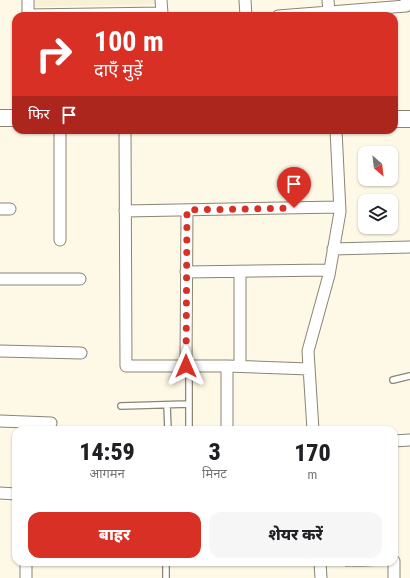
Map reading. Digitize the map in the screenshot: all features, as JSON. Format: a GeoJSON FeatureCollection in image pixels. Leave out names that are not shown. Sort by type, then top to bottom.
{"type":"FeatureCollection","features":[{"type":"Feature","properties":{"kind":"street"},"geometry":{"type":"LineString","coordinates":[[28,0],[28,12]]}},
{"type":"Feature","properties":{"kind":"street"},"geometry":{"type":"LineString","coordinates":[[161,0],[162,12]]}},
{"type":"Feature","properties":{"kind":"street"},"geometry":{"type":"LineString","coordinates":[[245,0],[246,12]]}},
{"type":"Feature","properties":{"kind":"street"},"geometry":{"type":"LineString","coordinates":[[328,0],[329,12],[406,6],[406,0]]}},
{"type":"Feature","properties":{"kind":"street"},"geometry":{"type":"LineString","coordinates":[[0,118],[12,118]]}},
{"type":"Feature","properties":{"kind":"street"},"geometry":{"type":"LineString","coordinates":[[398,119],[410,119]]}},
{"type":"Feature","properties":{"kind":"street"},"geometry":{"type":"LineString","coordinates":[[60,134],[60,240]]}},
{"type":"Feature","properties":{"kind":"street"},"geometry":{"type":"LineString","coordinates":[[124,134],[126,366],[240,366],[309,369]]}},
{"type":"Feature","properties":{"kind":"street"},"geometry":{"type":"LineString","coordinates":[[313,426],[308,351],[329,270],[340,207],[336,134]]}},
{"type":"Feature","properties":{"kind":"street"},"geometry":{"type":"LineString","coordinates":[[125,211],[340,207]]}},
{"type":"Feature","properties":{"kind":"street"},"geometry":{"type":"LineString","coordinates":[[187,210],[187,366]]}},
{"type":"Feature","properties":{"kind":"street"},"geometry":{"type":"LineString","coordinates":[[333,249],[410,247]]}},
{"type":"Feature","properties":{"kind":"street"},"geometry":{"type":"LineString","coordinates":[[186,272],[329,270]]}},
{"type":"Feature","properties":{"kind":"street"},"geometry":{"type":"LineString","coordinates":[[240,271],[240,366]]}},
{"type":"Feature","properties":{"kind":"street"},"geometry":{"type":"LineString","coordinates":[[0,278],[80,279]]}},
{"type":"Feature","properties":{"kind":"street"},"geometry":{"type":"LineString","coordinates":[[0,352],[81,353]]}},
{"type":"Feature","properties":{"kind":"street"},"geometry":{"type":"LineString","coordinates":[[227,366],[227,426]]}},
{"type":"Feature","properties":{"kind":"street"},"geometry":{"type":"LineString","coordinates":[[0,421],[51,423]]}},
{"type":"Feature","properties":{"kind":"street"},"geometry":{"type":"LineString","coordinates":[[398,441],[410,440]]}},
{"type":"Feature","properties":{"kind":"street"},"geometry":{"type":"LineString","coordinates":[[0,494],[12,494]]}},
{"type":"Feature","properties":{"kind":"street"},"geometry":{"type":"LineString","coordinates":[[26,566],[26,578]]}},
{"type":"Feature","properties":{"kind":"street"},"geometry":{"type":"LineString","coordinates":[[320,566],[321,578]]}},
{"type":"Feature","properties":{"kind":"street"},"geometry":{"type":"LineString","coordinates":[[394,566],[394,578]]}},
{"type":"Feature","properties":{"kind":"lane"},"geometry":{"type":"LineString","coordinates":[[187,366],[189,426]]}},
{"type":"Feature","properties":{"kind":"lane"},"geometry":{"type":"LineString","coordinates":[[393,380],[410,376]]}},
{"type":"Feature","properties":{"kind":"lane"},"geometry":{"type":"LineString","coordinates":[[121,406],[189,404]]}},
{"type":"Feature","properties":{"kind":"lane"},"geometry":{"type":"LineString","coordinates":[[168,405],[168,426]]}},
{"type":"Feature","properties":{"kind":"lane"},"geometry":{"type":"LineString","coordinates":[[166,566],[166,578]]}},
{"type":"Feature","properties":{"kind":"shaded area"},"geometry":{"type":"Polygon","coordinates":[[[35,0],[155,0],[156,4],[35,7],[35,0]]]}},
{"type":"Feature","properties":{"kind":"route"},"geometry":{"type":"LineString","coordinates":[[186,366],[187,210],[294,208]]}}]}
